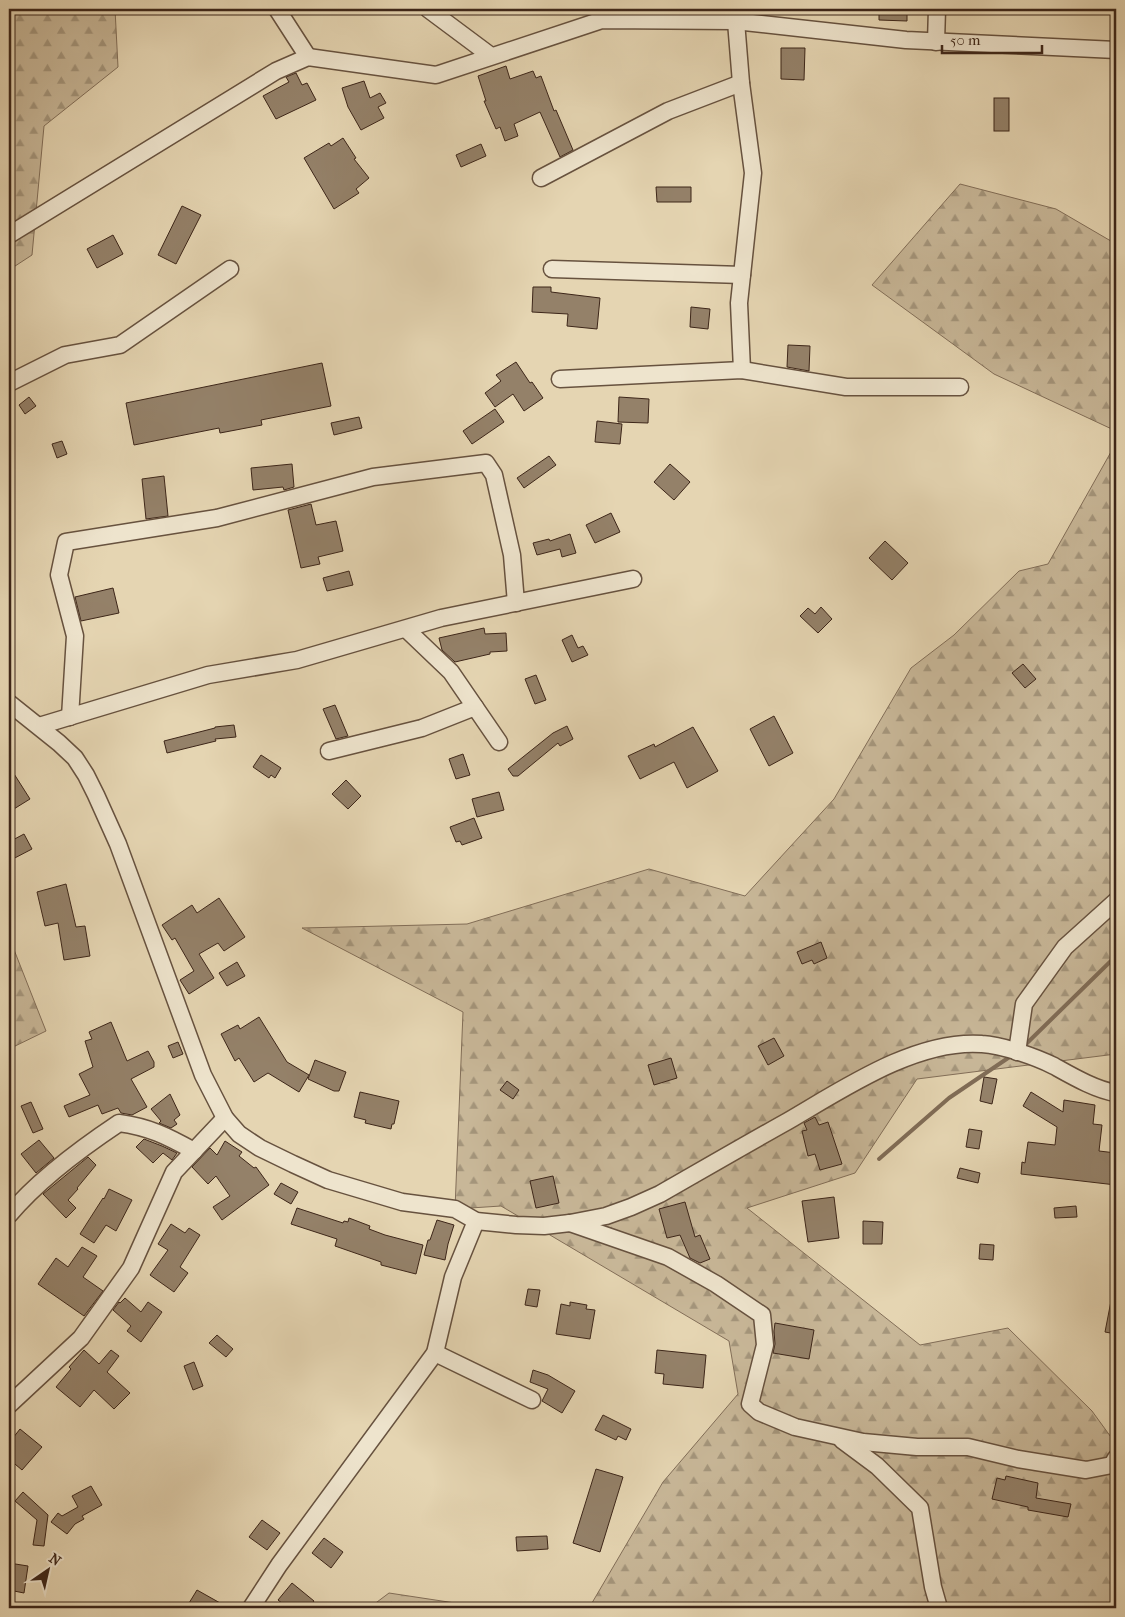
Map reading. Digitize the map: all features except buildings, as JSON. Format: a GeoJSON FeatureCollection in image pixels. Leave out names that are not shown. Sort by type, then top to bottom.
{"type":"FeatureCollection","features":[{"type":"Feature","properties":{"kind":"street"},"geometry":{"type":"LineString","coordinates":[[277,9],[308,57]]}},
{"type":"Feature","properties":{"kind":"street"},"geometry":{"type":"LineString","coordinates":[[428,9],[491,56]]}},
{"type":"Feature","properties":{"kind":"street"},"geometry":{"type":"LineString","coordinates":[[936,42],[937,9]]}},
{"type":"Feature","properties":{"kind":"street"},"geometry":{"type":"LineString","coordinates":[[9,235],[276,71],[308,57],[436,75],[602,20],[735,15],[906,40],[1116,50]]}},
{"type":"Feature","properties":{"kind":"street"},"geometry":{"type":"LineString","coordinates":[[735,15],[741,83],[753,173],[739,303],[742,370]]}},
{"type":"Feature","properties":{"kind":"street"},"geometry":{"type":"LineString","coordinates":[[541,178],[668,111],[741,83]]}},
{"type":"Feature","properties":{"kind":"street"},"geometry":{"type":"LineString","coordinates":[[9,384],[65,355],[120,345],[230,268]]}},
{"type":"Feature","properties":{"kind":"street"},"geometry":{"type":"LineString","coordinates":[[552,270],[742,275]]}},
{"type":"Feature","properties":{"kind":"street"},"geometry":{"type":"LineString","coordinates":[[560,379],[742,370],[846,387],[960,387]]}},
{"type":"Feature","properties":{"kind":"street"},"geometry":{"type":"LineString","coordinates":[[70,717],[75,636],[59,575],[66,542],[217,518],[373,477],[486,463],[494,475],[512,555],[516,603]]}},
{"type":"Feature","properties":{"kind":"street"},"geometry":{"type":"LineString","coordinates":[[39,726],[208,675],[298,660],[441,618],[633,579]]}},
{"type":"Feature","properties":{"kind":"street"},"geometry":{"type":"LineString","coordinates":[[406,628],[451,672],[499,742]]}},
{"type":"Feature","properties":{"kind":"street"},"geometry":{"type":"LineString","coordinates":[[9,703],[39,726],[75,758],[96,794],[118,844],[203,1075],[225,1118],[239,1134],[260,1148],[328,1180],[402,1202],[455,1210],[476,1221],[544,1226],[606,1216],[632,1208],[660,1194],[884,1066],[930,1050],[956,1044],[983,1044],[1017,1052],[1051,1065],[1078,1079],[1116,1093]]}},
{"type":"Feature","properties":{"kind":"street"},"geometry":{"type":"LineString","coordinates":[[329,751],[422,728],[475,707]]}},
{"type":"Feature","properties":{"kind":"street"},"geometry":{"type":"LineString","coordinates":[[1017,1052],[1024,1004],[1066,947],[1116,901]]}},
{"type":"Feature","properties":{"kind":"street"},"geometry":{"type":"LineString","coordinates":[[9,1405],[81,1338],[131,1268],[174,1172],[225,1118]]}},
{"type":"Feature","properties":{"kind":"street"},"geometry":{"type":"LineString","coordinates":[[9,1215],[20,1201],[52,1173],[92,1141],[119,1123],[140,1126],[169,1137],[194,1151]]}},
{"type":"Feature","properties":{"kind":"street"},"geometry":{"type":"LineString","coordinates":[[251,1608],[279,1565],[435,1353],[453,1277],[476,1221]]}},
{"type":"Feature","properties":{"kind":"street"},"geometry":{"type":"LineString","coordinates":[[570,1223],[668,1257],[716,1284],[762,1315],[765,1345],[750,1404],[759,1412],[795,1427],[863,1442],[908,1446],[968,1447],[1018,1459],[1086,1470],[1112,1465],[1116,1458]]}},
{"type":"Feature","properties":{"kind":"street"},"geometry":{"type":"LineString","coordinates":[[435,1353],[532,1400]]}},
{"type":"Feature","properties":{"kind":"street"},"geometry":{"type":"LineString","coordinates":[[836,1436],[877,1466],[920,1508],[933,1587],[939,1608]]}},
{"type":"Feature","properties":{"kind":"green space"},"geometry":{"type":"Polygon","coordinates":[[[9,9],[115,9],[118,67],[44,126],[32,255],[9,270],[9,9]]]}},
{"type":"Feature","properties":{"kind":"green space"},"geometry":{"type":"Polygon","coordinates":[[[960,184],[1056,209],[1116,244],[1116,431],[994,374],[872,285],[960,184]]]}},
{"type":"Feature","properties":{"kind":"green space"},"geometry":{"type":"Polygon","coordinates":[[[1116,443],[1116,1054],[917,1079],[855,1173],[747,1208],[920,1345],[1008,1328],[1092,1411],[1116,1444],[1116,1608],[589,1608],[663,1482],[738,1394],[729,1341],[501,1206],[455,1209],[463,1012],[302,928],[467,924],[649,869],[745,896],[834,799],[911,668],[954,635],[1019,571],[1048,564],[1116,443]]]}},
{"type":"Feature","properties":{"kind":"green space"},"geometry":{"type":"Polygon","coordinates":[[[9,937],[46,1031],[9,1049],[9,937]]]}},
{"type":"Feature","properties":{"kind":"green space"},"geometry":{"type":"Polygon","coordinates":[[[389,1593],[488,1608],[369,1608],[389,1593]]]}},
{"type":"Feature","properties":{"kind":"waterway"},"geometry":{"type":"LineString","coordinates":[[1023,1047],[1116,956]]}},
{"type":"Feature","properties":{"kind":"waterway"},"geometry":{"type":"LineString","coordinates":[[879,1159],[949,1098],[1011,1056]]}}]}
